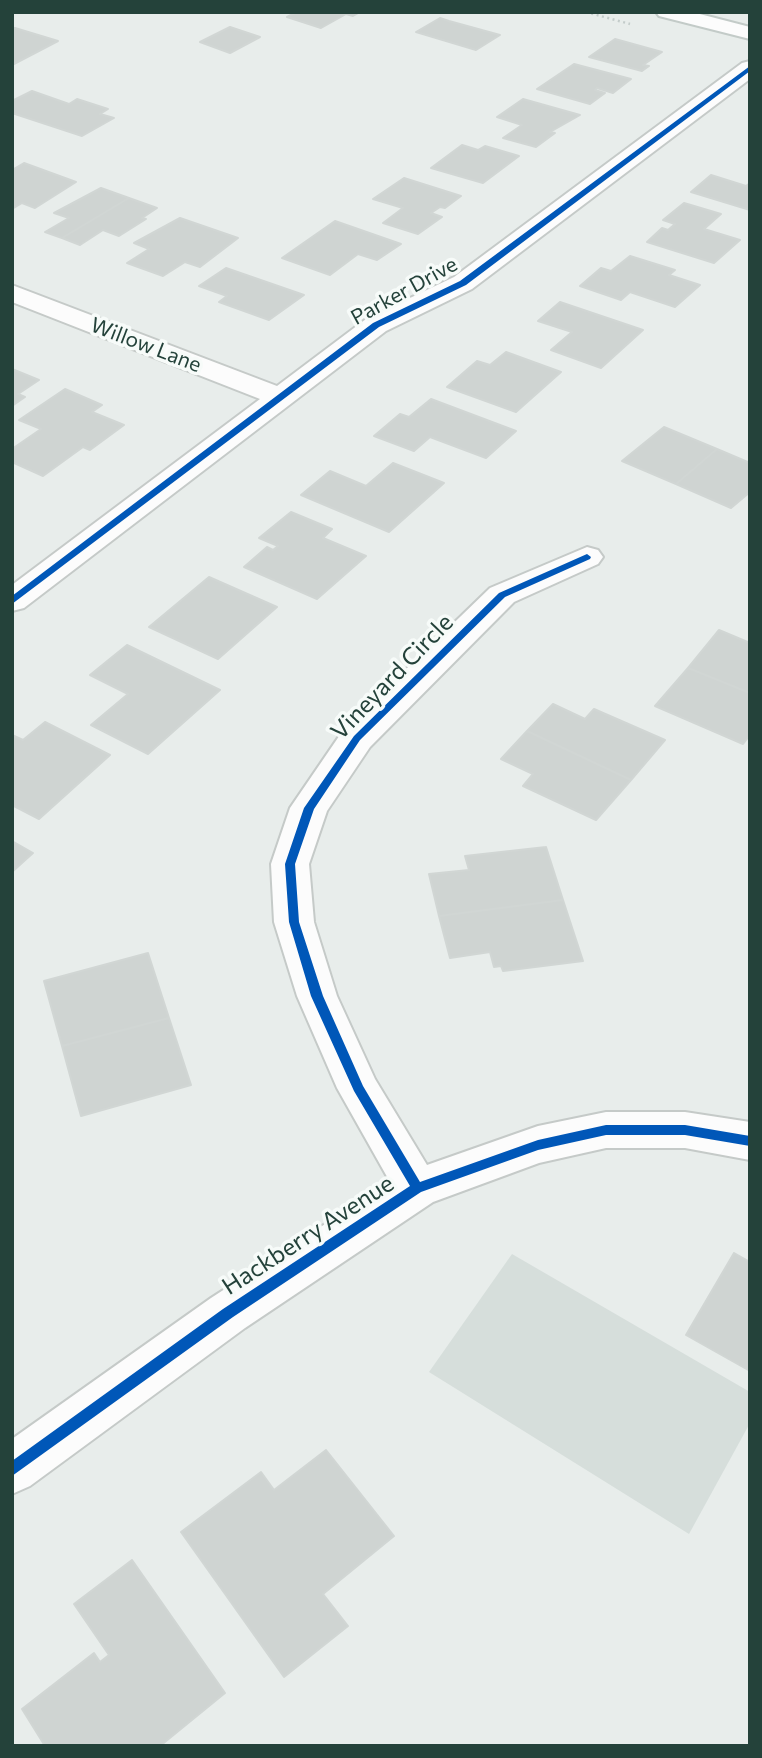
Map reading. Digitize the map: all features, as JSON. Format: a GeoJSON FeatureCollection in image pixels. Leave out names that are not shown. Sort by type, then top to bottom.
{"type":"FeatureCollection","features":[{"type":"Feature","properties":{"kind":"street"},"geometry":{"type":"LineString","coordinates":[[666,12],[750,33]]}},
{"type":"Feature","properties":{"kind":"street","name":"Parker Drive"},"geometry":{"type":"LineString","coordinates":[[12,601],[376,325],[463,283],[750,68]]}},
{"type":"Feature","properties":{"kind":"street","name":"Willow Lane"},"geometry":{"type":"LineString","coordinates":[[12,293],[279,397]]}},
{"type":"Feature","properties":{"kind":"street","name":"Vineyard Circle"},"geometry":{"type":"LineString","coordinates":[[417,1188],[358,1088],[317,996],[295,922],[290,864],[309,808],[357,738],[502,595],[587,557]]}},
{"type":"Feature","properties":{"kind":"street","name":"Hackberry Avenue"},"geometry":{"type":"LineString","coordinates":[[12,1469],[218,1320],[417,1188],[538,1145],[606,1130],[685,1130],[750,1141]]}},
{"type":"Feature","properties":{"kind":"shaded area"},"geometry":{"type":"Polygon","coordinates":[[[512,1254],[750,1392],[750,1423],[689,1534],[429,1372],[512,1254]]]}},
{"type":"Feature","properties":{"kind":"building"},"geometry":{"type":"Polygon","coordinates":[[[297,12],[360,12],[353,16],[346,14],[321,28],[287,17],[297,12]]]}},
{"type":"Feature","properties":{"kind":"building"},"geometry":{"type":"Polygon","coordinates":[[[440,18],[500,35],[476,50],[416,32],[440,18]]]}},
{"type":"Feature","properties":{"kind":"building"},"geometry":{"type":"Polygon","coordinates":[[[230,27],[260,37],[230,53],[200,42],[230,27]]]}},
{"type":"Feature","properties":{"kind":"building"},"geometry":{"type":"Polygon","coordinates":[[[12,29],[58,41],[12,65],[12,29]]]}},
{"type":"Feature","properties":{"kind":"building"},"geometry":{"type":"Polygon","coordinates":[[[615,39],[662,52],[643,65],[649,66],[642,71],[589,57],[615,39]]]}},
{"type":"Feature","properties":{"kind":"building"},"geometry":{"type":"Polygon","coordinates":[[[574,64],[631,79],[613,93],[597,88],[595,90],[605,93],[590,104],[537,89],[574,64]]]}},
{"type":"Feature","properties":{"kind":"building"},"geometry":{"type":"Polygon","coordinates":[[[32,91],[69,104],[77,99],[108,109],[100,114],[114,118],[82,136],[12,113],[12,101],[32,91]]]}},
{"type":"Feature","properties":{"kind":"building"},"geometry":{"type":"Polygon","coordinates":[[[523,99],[580,115],[550,132],[555,133],[536,147],[503,138],[522,125],[497,117],[523,99]]]}},
{"type":"Feature","properties":{"kind":"building"},"geometry":{"type":"Polygon","coordinates":[[[462,145],[478,150],[485,146],[519,156],[483,183],[431,168],[462,145]]]}},
{"type":"Feature","properties":{"kind":"building"},"geometry":{"type":"Polygon","coordinates":[[[24,163],[76,182],[35,208],[22,203],[12,209],[12,170],[24,163]]]}},
{"type":"Feature","properties":{"kind":"building"},"geometry":{"type":"Polygon","coordinates":[[[711,175],[746,186],[750,183],[750,210],[691,192],[711,175]]]}},
{"type":"Feature","properties":{"kind":"building"},"geometry":{"type":"Polygon","coordinates":[[[404,178],[461,196],[445,208],[440,207],[431,213],[442,217],[418,234],[383,223],[403,208],[373,199],[404,178]]]}},
{"type":"Feature","properties":{"kind":"building"},"geometry":{"type":"Polygon","coordinates":[[[101,188],[129,198],[62,238],[45,232],[69,218],[54,213],[101,188]]]}},
{"type":"Feature","properties":{"kind":"building"},"geometry":{"type":"Polygon","coordinates":[[[129,198],[157,208],[142,218],[146,219],[119,236],[103,230],[80,245],[62,238],[129,198]]]}},
{"type":"Feature","properties":{"kind":"building"},"geometry":{"type":"Polygon","coordinates":[[[684,203],[721,214],[704,229],[740,240],[714,263],[647,242],[662,228],[668,230],[675,224],[663,220],[684,203]]]}},
{"type":"Feature","properties":{"kind":"building"},"geometry":{"type":"Polygon","coordinates":[[[180,218],[238,238],[200,267],[185,262],[163,276],[127,263],[149,249],[134,243],[180,218]]]}},
{"type":"Feature","properties":{"kind":"building"},"geometry":{"type":"Polygon","coordinates":[[[335,221],[401,244],[377,260],[358,254],[330,275],[282,258],[335,221]]]}},
{"type":"Feature","properties":{"kind":"building"},"geometry":{"type":"Polygon","coordinates":[[[630,256],[675,270],[669,275],[700,285],[675,307],[630,292],[621,300],[580,286],[601,268],[611,271],[630,256]]]}},
{"type":"Feature","properties":{"kind":"building"},"geometry":{"type":"Polygon","coordinates":[[[226,268],[304,295],[269,320],[219,302],[227,296],[199,286],[226,268]]]}},
{"type":"Feature","properties":{"kind":"building"},"geometry":{"type":"Polygon","coordinates":[[[560,302],[643,330],[601,368],[551,350],[572,332],[538,321],[560,302]]]}},
{"type":"Feature","properties":{"kind":"building"},"geometry":{"type":"Polygon","coordinates":[[[506,352],[561,372],[516,412],[447,387],[477,361],[490,365],[506,352]]]}},
{"type":"Feature","properties":{"kind":"building"},"geometry":{"type":"Polygon","coordinates":[[[12,369],[39,380],[18,394],[25,397],[12,406],[12,369]]]}},
{"type":"Feature","properties":{"kind":"building"},"geometry":{"type":"Polygon","coordinates":[[[65,389],[102,405],[92,412],[124,425],[90,450],[83,447],[43,476],[12,462],[12,449],[41,429],[19,420],[65,389]]]}},
{"type":"Feature","properties":{"kind":"building"},"geometry":{"type":"Polygon","coordinates":[[[431,399],[516,431],[486,458],[430,437],[414,451],[374,436],[400,414],[409,417],[431,399]]]}},
{"type":"Feature","properties":{"kind":"building"},"geometry":{"type":"Polygon","coordinates":[[[664,427],[717,449],[676,484],[622,461],[664,427]]]}},
{"type":"Feature","properties":{"kind":"building"},"geometry":{"type":"Polygon","coordinates":[[[717,449],[750,463],[750,492],[731,508],[676,484],[717,449]]]}},
{"type":"Feature","properties":{"kind":"building"},"geometry":{"type":"Polygon","coordinates":[[[393,463],[444,483],[389,532],[301,495],[330,471],[366,486],[393,463]]]}},
{"type":"Feature","properties":{"kind":"building"},"geometry":{"type":"Polygon","coordinates":[[[291,512],[332,529],[323,538],[366,556],[317,599],[244,567],[267,547],[273,550],[278,546],[259,538],[291,512]]]}},
{"type":"Feature","properties":{"kind":"building"},"geometry":{"type":"Polygon","coordinates":[[[209,577],[277,607],[218,659],[149,627],[209,577]]]}},
{"type":"Feature","properties":{"kind":"building"},"geometry":{"type":"Polygon","coordinates":[[[719,630],[750,643],[750,693],[688,668],[719,630]]]}},
{"type":"Feature","properties":{"kind":"building"},"geometry":{"type":"Polygon","coordinates":[[[127,645],[220,690],[148,754],[91,725],[128,694],[90,675],[127,645]]]}},
{"type":"Feature","properties":{"kind":"building"},"geometry":{"type":"Polygon","coordinates":[[[688,668],[750,693],[750,735],[743,744],[655,706],[688,668]]]}},
{"type":"Feature","properties":{"kind":"building"},"geometry":{"type":"Polygon","coordinates":[[[553,704],[585,719],[594,709],[665,740],[631,780],[527,731],[553,704]]]}},
{"type":"Feature","properties":{"kind":"building"},"geometry":{"type":"Polygon","coordinates":[[[45,722],[110,755],[39,819],[12,805],[12,735],[23,740],[45,722]]]}},
{"type":"Feature","properties":{"kind":"building"},"geometry":{"type":"Polygon","coordinates":[[[527,731],[631,780],[596,820],[523,786],[533,774],[501,759],[527,731]]]}},
{"type":"Feature","properties":{"kind":"building"},"geometry":{"type":"Polygon","coordinates":[[[12,841],[33,853],[12,872],[12,841]]]}},
{"type":"Feature","properties":{"kind":"building"},"geometry":{"type":"Polygon","coordinates":[[[546,847],[563,900],[439,916],[429,874],[469,870],[465,856],[546,847]]]}},
{"type":"Feature","properties":{"kind":"building"},"geometry":{"type":"Polygon","coordinates":[[[563,900],[583,961],[503,971],[501,966],[494,967],[490,952],[450,958],[439,916],[563,900]]]}},
{"type":"Feature","properties":{"kind":"building"},"geometry":{"type":"Polygon","coordinates":[[[148,953],[169,1018],[62,1046],[44,981],[148,953]]]}},
{"type":"Feature","properties":{"kind":"building"},"geometry":{"type":"Polygon","coordinates":[[[169,1018],[191,1085],[81,1116],[62,1046],[169,1018]]]}},
{"type":"Feature","properties":{"kind":"building"},"geometry":{"type":"Polygon","coordinates":[[[734,1253],[750,1262],[750,1371],[686,1335],[734,1253]]]}},
{"type":"Feature","properties":{"kind":"building"},"geometry":{"type":"Polygon","coordinates":[[[326,1450],[394,1536],[323,1594],[348,1626],[284,1677],[181,1532],[261,1472],[274,1490],[326,1450]]]}},
{"type":"Feature","properties":{"kind":"building"},"geometry":{"type":"Polygon","coordinates":[[[132,1560],[225,1693],[160,1746],[45,1746],[22,1709],[94,1653],[100,1662],[109,1655],[74,1604],[132,1560]]]}},
{"type":"Feature","properties":{"kind":"cycle path"},"geometry":{"type":"LineString","coordinates":[[12,601],[376,325],[463,283],[750,68]]}},
{"type":"Feature","properties":{"kind":"cycle path"},"geometry":{"type":"LineString","coordinates":[[417,1188],[358,1088],[317,996],[294,922],[290,864],[309,808],[357,738],[502,595],[587,557]]}},
{"type":"Feature","properties":{"kind":"cycle path"},"geometry":{"type":"LineString","coordinates":[[12,1469],[228,1313],[417,1188],[538,1145],[606,1130],[685,1130],[750,1141]]}}]}
